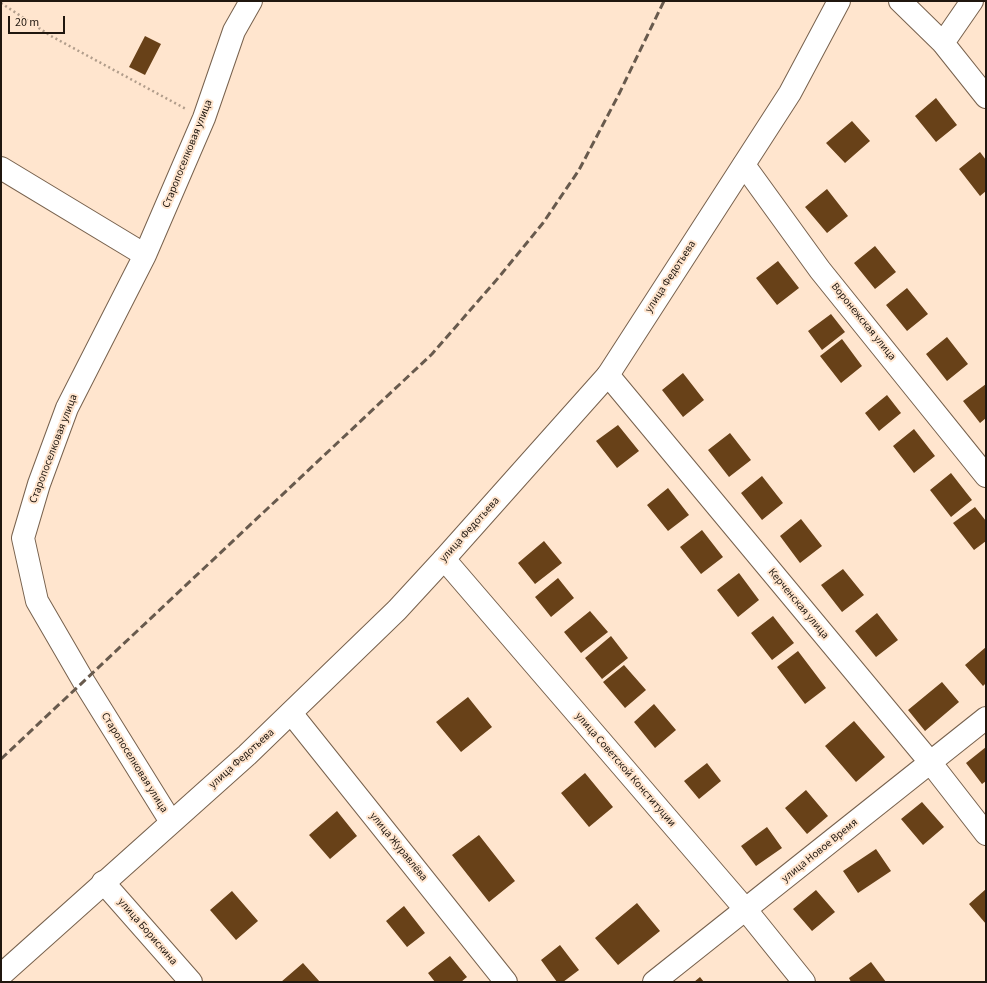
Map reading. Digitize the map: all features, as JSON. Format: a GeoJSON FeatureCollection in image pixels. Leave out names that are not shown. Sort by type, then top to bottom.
{"type":"FeatureCollection","features":[{"type":"Feature","properties":{"kind":"street","name":"Старопоселковая улица"},"geometry":{"type":"LineString","coordinates":[[171,822],[84,682],[37,601],[23,538],[39,484],[67,408],[145,255],[204,118],[234,31],[251,1]]}},
{"type":"Feature","properties":{"kind":"street","name":"улица Федотьева"},"geometry":{"type":"LineString","coordinates":[[1,974],[103,882],[247,756],[397,610],[608,375],[790,93],[840,1]]}},
{"type":"Feature","properties":{"kind":"street"},"geometry":{"type":"LineString","coordinates":[[900,1],[944,43],[986,97]]}},
{"type":"Feature","properties":{"kind":"street"},"geometry":{"type":"LineString","coordinates":[[944,43],[972,1]]}},
{"type":"Feature","properties":{"kind":"street","name":"Воронежская улица"},"geometry":{"type":"LineString","coordinates":[[744,165],[820,270],[986,476]]}},
{"type":"Feature","properties":{"kind":"street"},"geometry":{"type":"LineString","coordinates":[[1,168],[145,255]]}},
{"type":"Feature","properties":{"kind":"street","name":"Керченская улица"},"geometry":{"type":"LineString","coordinates":[[608,375],[930,762],[986,834]]}},
{"type":"Feature","properties":{"kind":"street","name":"улица Советской Конституции"},"geometry":{"type":"LineString","coordinates":[[444,559],[746,910],[804,982]]}},
{"type":"Feature","properties":{"kind":"street","name":"улица Журавлёва"},"geometry":{"type":"LineString","coordinates":[[291,713],[506,982]]}},
{"type":"Feature","properties":{"kind":"street","name":"улица Новое Время"},"geometry":{"type":"LineString","coordinates":[[654,982],[986,718]]}},
{"type":"Feature","properties":{"kind":"street","name":"улица Борискина"},"geometry":{"type":"LineString","coordinates":[[103,882],[191,982]]}},
{"type":"Feature","properties":{"kind":"path"},"geometry":{"type":"LineString","coordinates":[[1,3],[51,36],[124,77],[204,118]]}},
{"type":"Feature","properties":{"kind":"building"},"geometry":{"type":"Polygon","coordinates":[[[145,36],[161,44],[145,75],[129,67],[145,36]]]}},
{"type":"Feature","properties":{"kind":"building"},"geometry":{"type":"Polygon","coordinates":[[[936,98],[957,125],[936,142],[915,116],[936,98]]]}},
{"type":"Feature","properties":{"kind":"building"},"geometry":{"type":"Polygon","coordinates":[[[852,121],[870,141],[845,163],[826,143],[852,121]]]}},
{"type":"Feature","properties":{"kind":"building"},"geometry":{"type":"Polygon","coordinates":[[[980,152],[986,160],[986,191],[980,196],[959,169],[980,152]]]}},
{"type":"Feature","properties":{"kind":"building"},"geometry":{"type":"Polygon","coordinates":[[[827,189],[848,216],[827,233],[805,207],[827,189]]]}},
{"type":"Feature","properties":{"kind":"building"},"geometry":{"type":"Polygon","coordinates":[[[875,246],[896,272],[875,289],[854,263],[875,246]]]}},
{"type":"Feature","properties":{"kind":"building"},"geometry":{"type":"Polygon","coordinates":[[[778,261],[799,288],[777,305],[756,278],[778,261]]]}},
{"type":"Feature","properties":{"kind":"building"},"geometry":{"type":"Polygon","coordinates":[[[907,288],[928,314],[907,331],[886,305],[907,288]]]}},
{"type":"Feature","properties":{"kind":"building"},"geometry":{"type":"Polygon","coordinates":[[[831,314],[845,332],[822,350],[808,331],[831,314]]]}},
{"type":"Feature","properties":{"kind":"building"},"geometry":{"type":"Polygon","coordinates":[[[947,337],[968,364],[947,381],[926,354],[947,337]]]}},
{"type":"Feature","properties":{"kind":"building"},"geometry":{"type":"Polygon","coordinates":[[[842,339],[862,366],[841,383],[820,356],[842,339]]]}},
{"type":"Feature","properties":{"kind":"building"},"geometry":{"type":"Polygon","coordinates":[[[683,373],[704,400],[683,417],[662,390],[683,373]]]}},
{"type":"Feature","properties":{"kind":"building"},"geometry":{"type":"Polygon","coordinates":[[[986,384],[986,418],[980,423],[963,401],[986,384]]]}},
{"type":"Feature","properties":{"kind":"building"},"geometry":{"type":"Polygon","coordinates":[[[887,395],[901,413],[879,431],[865,413],[887,395]]]}},
{"type":"Feature","properties":{"kind":"building"},"geometry":{"type":"Polygon","coordinates":[[[618,425],[639,451],[617,468],[596,441],[618,425]]]}},
{"type":"Feature","properties":{"kind":"building"},"geometry":{"type":"Polygon","coordinates":[[[914,429],[935,456],[914,473],[893,446],[914,429]]]}},
{"type":"Feature","properties":{"kind":"building"},"geometry":{"type":"Polygon","coordinates":[[[730,433],[751,460],[729,477],[708,450],[730,433]]]}},
{"type":"Feature","properties":{"kind":"building"},"geometry":{"type":"Polygon","coordinates":[[[951,473],[972,500],[951,517],[930,490],[951,473]]]}},
{"type":"Feature","properties":{"kind":"building"},"geometry":{"type":"Polygon","coordinates":[[[762,476],[783,503],[762,520],[741,493],[762,476]]]}},
{"type":"Feature","properties":{"kind":"building"},"geometry":{"type":"Polygon","coordinates":[[[668,488],[689,515],[668,531],[647,505],[668,488]]]}},
{"type":"Feature","properties":{"kind":"building"},"geometry":{"type":"Polygon","coordinates":[[[975,507],[986,521],[986,541],[974,550],[953,523],[975,507]]]}},
{"type":"Feature","properties":{"kind":"building"},"geometry":{"type":"Polygon","coordinates":[[[801,519],[822,546],[800,563],[780,536],[801,519]]]}},
{"type":"Feature","properties":{"kind":"building"},"geometry":{"type":"Polygon","coordinates":[[[702,530],[723,557],[701,574],[680,547],[702,530]]]}},
{"type":"Feature","properties":{"kind":"building"},"geometry":{"type":"Polygon","coordinates":[[[544,541],[562,563],[535,584],[518,563],[544,541]]]}},
{"type":"Feature","properties":{"kind":"building"},"geometry":{"type":"Polygon","coordinates":[[[843,569],[864,595],[842,612],[821,585],[843,569]]]}},
{"type":"Feature","properties":{"kind":"building"},"geometry":{"type":"Polygon","coordinates":[[[739,573],[759,600],[738,617],[717,590],[739,573]]]}},
{"type":"Feature","properties":{"kind":"building"},"geometry":{"type":"Polygon","coordinates":[[[558,578],[574,598],[551,617],[535,597],[558,578]]]}},
{"type":"Feature","properties":{"kind":"building"},"geometry":{"type":"Polygon","coordinates":[[[590,611],[608,632],[581,653],[564,632],[590,611]]]}},
{"type":"Feature","properties":{"kind":"building"},"geometry":{"type":"Polygon","coordinates":[[[877,613],[898,640],[876,657],[855,631],[877,613]]]}},
{"type":"Feature","properties":{"kind":"building"},"geometry":{"type":"Polygon","coordinates":[[[773,616],[794,643],[772,660],[751,633],[773,616]]]}},
{"type":"Feature","properties":{"kind":"building"},"geometry":{"type":"Polygon","coordinates":[[[611,636],[628,658],[602,679],[585,658],[611,636]]]}},
{"type":"Feature","properties":{"kind":"building"},"geometry":{"type":"Polygon","coordinates":[[[986,647],[986,683],[983,686],[965,665],[986,647]]]}},
{"type":"Feature","properties":{"kind":"building"},"geometry":{"type":"Polygon","coordinates":[[[798,651],[826,688],[805,704],[777,667],[798,651]]]}},
{"type":"Feature","properties":{"kind":"building"},"geometry":{"type":"Polygon","coordinates":[[[624,665],[646,690],[625,708],[603,682],[624,665]]]}},
{"type":"Feature","properties":{"kind":"building"},"geometry":{"type":"Polygon","coordinates":[[[942,682],[959,702],[925,731],[908,710],[942,682]]]}},
{"type":"Feature","properties":{"kind":"building"},"geometry":{"type":"Polygon","coordinates":[[[468,697],[492,727],[461,752],[436,722],[468,697]]]}},
{"type":"Feature","properties":{"kind":"building"},"geometry":{"type":"Polygon","coordinates":[[[654,704],[676,730],[655,748],[634,722],[654,704]]]}},
{"type":"Feature","properties":{"kind":"building"},"geometry":{"type":"Polygon","coordinates":[[[854,721],[885,757],[856,782],[825,746],[854,721]]]}},
{"type":"Feature","properties":{"kind":"building"},"geometry":{"type":"Polygon","coordinates":[[[986,747],[986,781],[982,784],[966,763],[986,747]]]}},
{"type":"Feature","properties":{"kind":"building"},"geometry":{"type":"Polygon","coordinates":[[[707,763],[721,781],[699,799],[684,781],[707,763]]]}},
{"type":"Feature","properties":{"kind":"building"},"geometry":{"type":"Polygon","coordinates":[[[585,773],[613,807],[589,827],[561,793],[585,773]]]}},
{"type":"Feature","properties":{"kind":"building"},"geometry":{"type":"Polygon","coordinates":[[[806,790],[828,816],[807,834],[785,808],[806,790]]]}},
{"type":"Feature","properties":{"kind":"building"},"geometry":{"type":"Polygon","coordinates":[[[922,802],[944,827],[923,845],[901,819],[922,802]]]}},
{"type":"Feature","properties":{"kind":"building"},"geometry":{"type":"Polygon","coordinates":[[[337,811],[357,836],[330,859],[309,835],[337,811]]]}},
{"type":"Feature","properties":{"kind":"building"},"geometry":{"type":"Polygon","coordinates":[[[767,827],[782,848],[756,866],[741,846],[767,827]]]}},
{"type":"Feature","properties":{"kind":"building"},"geometry":{"type":"Polygon","coordinates":[[[479,835],[515,881],[489,902],[452,855],[479,835]]]}},
{"type":"Feature","properties":{"kind":"building"},"geometry":{"type":"Polygon","coordinates":[[[876,849],[891,871],[858,893],[843,871],[876,849]]]}},
{"type":"Feature","properties":{"kind":"building"},"geometry":{"type":"Polygon","coordinates":[[[986,889],[986,924],[969,904],[986,889]]]}},
{"type":"Feature","properties":{"kind":"building"},"geometry":{"type":"Polygon","coordinates":[[[816,890],[835,912],[812,931],[793,909],[816,890]]]}},
{"type":"Feature","properties":{"kind":"building"},"geometry":{"type":"Polygon","coordinates":[[[232,891],[258,921],[236,940],[210,910],[232,891]]]}},
{"type":"Feature","properties":{"kind":"building"},"geometry":{"type":"Polygon","coordinates":[[[637,903],[660,931],[618,965],[595,938],[637,903]]]}},
{"type":"Feature","properties":{"kind":"building"},"geometry":{"type":"Polygon","coordinates":[[[404,906],[425,933],[407,947],[386,921],[404,906]]]}},
{"type":"Feature","properties":{"kind":"building"},"geometry":{"type":"Polygon","coordinates":[[[560,945],[579,970],[563,982],[557,982],[541,960],[560,945]]]}},
{"type":"Feature","properties":{"kind":"building"},"geometry":{"type":"Polygon","coordinates":[[[450,956],[467,977],[461,982],[435,982],[428,973],[450,956]]]}},
{"type":"Feature","properties":{"kind":"building"},"geometry":{"type":"Polygon","coordinates":[[[871,962],[886,982],[851,982],[849,978],[871,962]]]}},
{"type":"Feature","properties":{"kind":"building"},"geometry":{"type":"Polygon","coordinates":[[[303,963],[320,982],[281,982],[303,963]]]}},
{"type":"Feature","properties":{"kind":"building"},"geometry":{"type":"Polygon","coordinates":[[[700,977],[704,982],[694,982],[700,977]]]}},
{"type":"Feature","properties":{"kind":"railway"},"geometry":{"type":"LineString","coordinates":[[1,759],[432,354],[499,277],[543,223],[579,170],[618,96],[664,1]]}}]}
